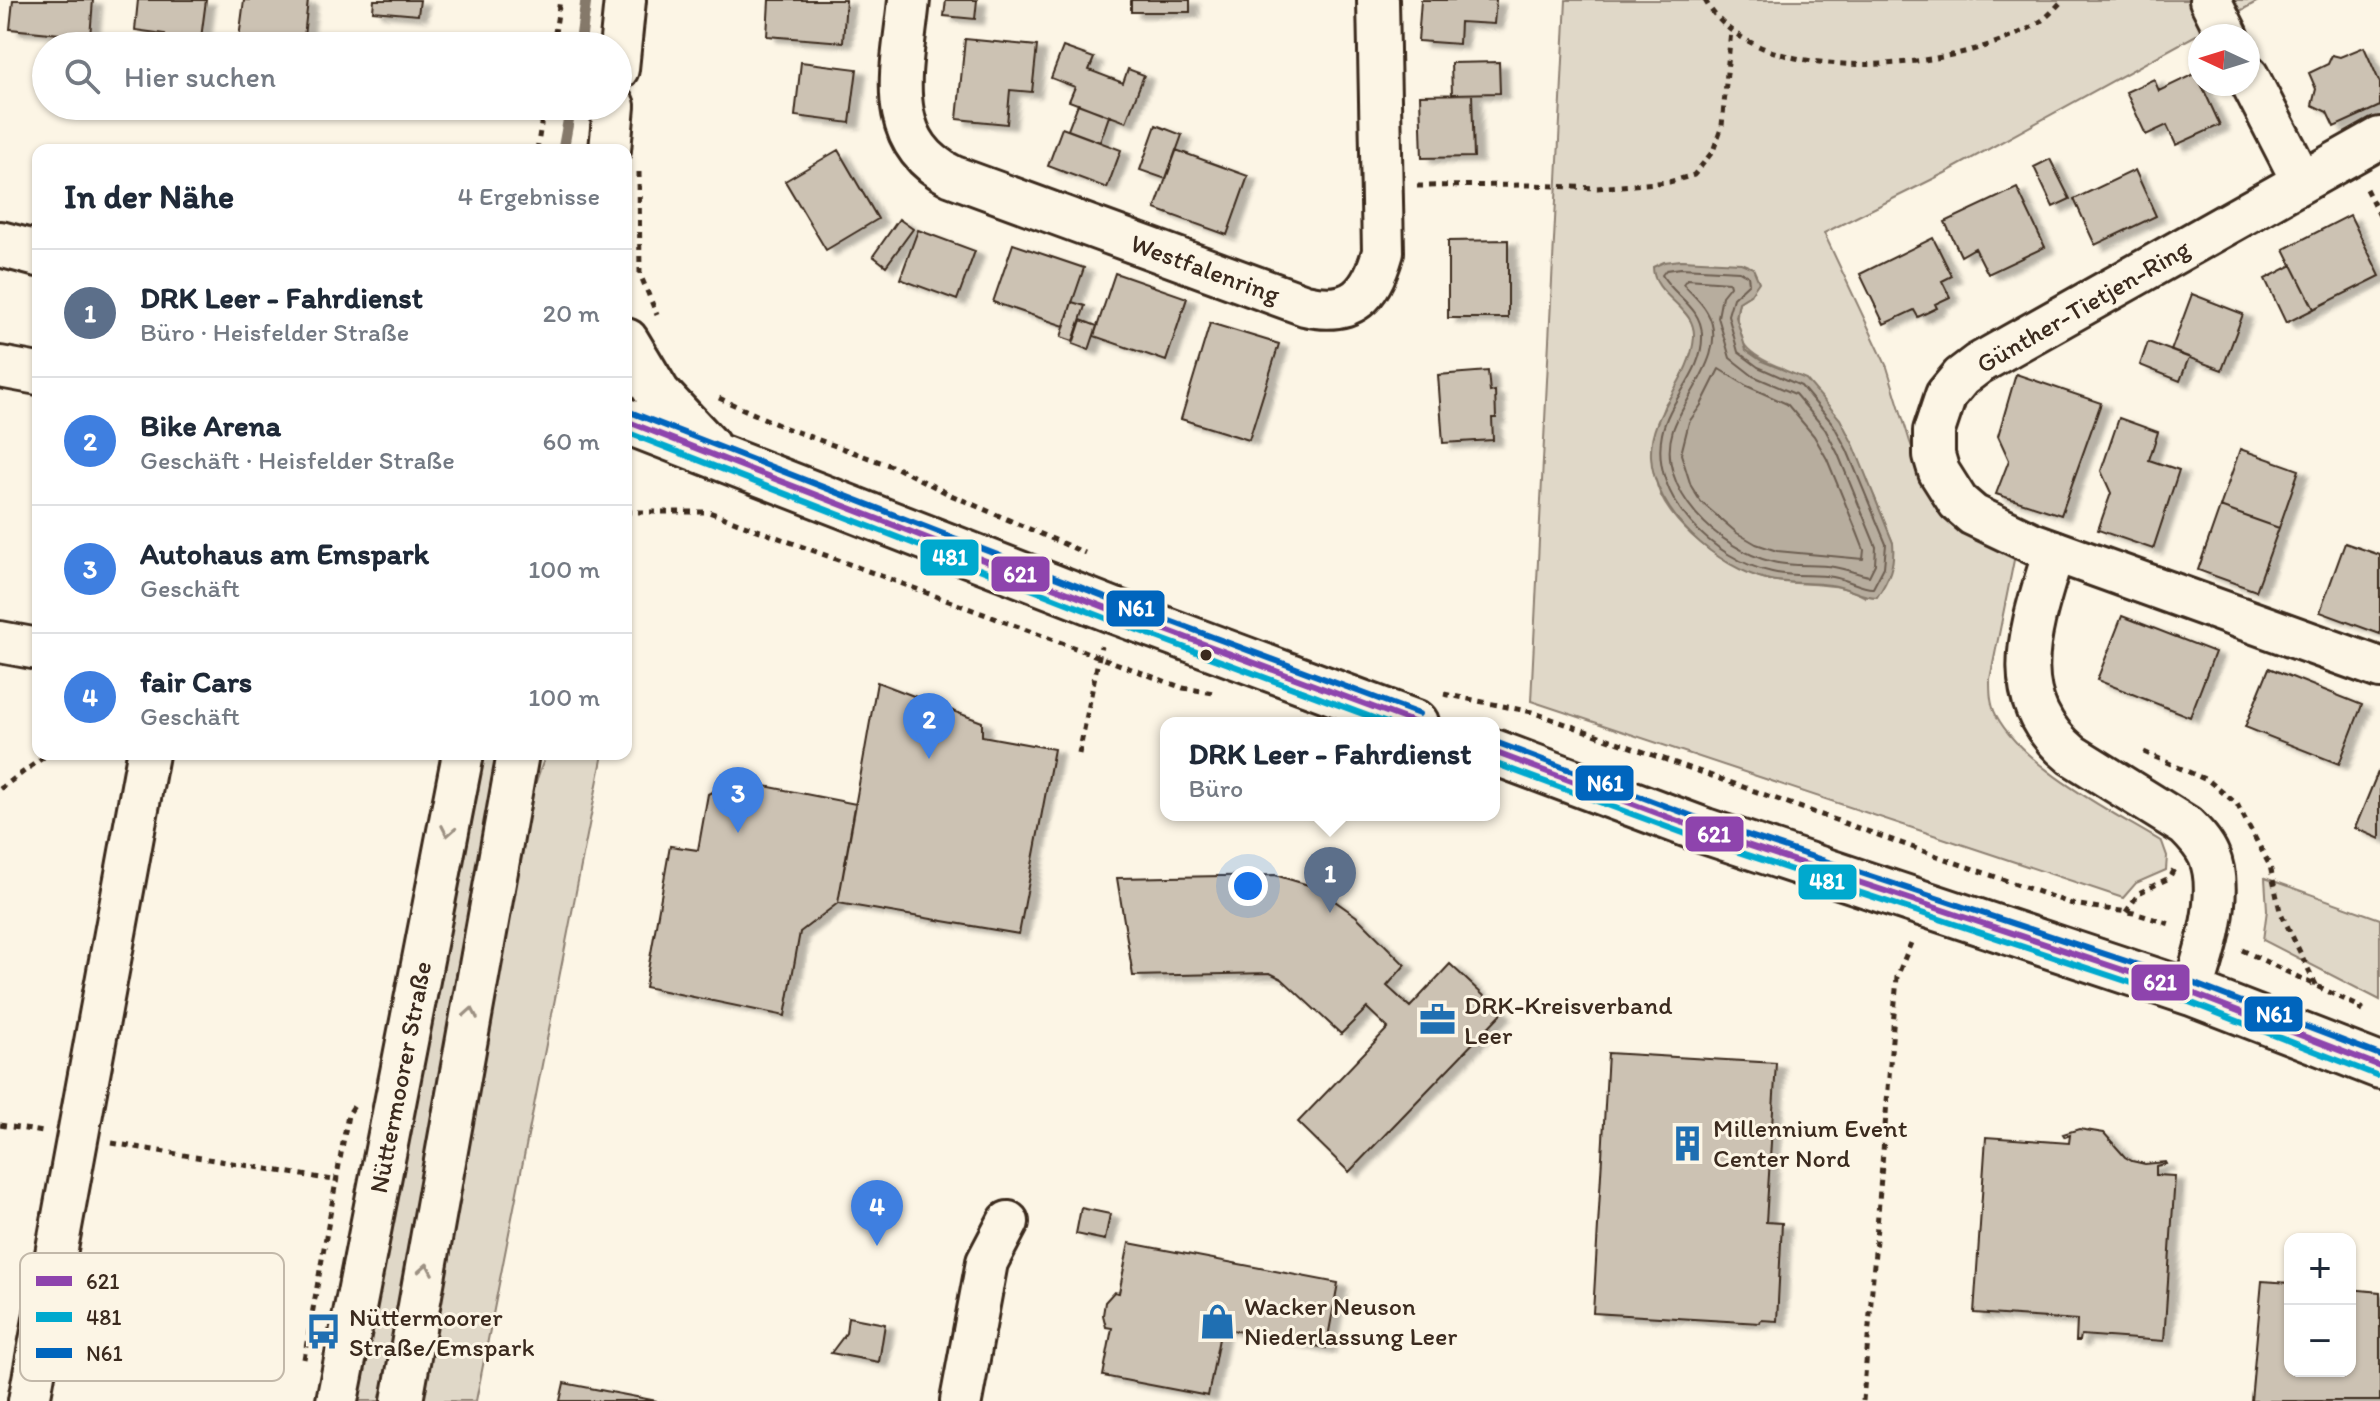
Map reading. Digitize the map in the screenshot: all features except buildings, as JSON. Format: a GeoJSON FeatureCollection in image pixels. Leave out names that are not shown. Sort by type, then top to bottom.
{"type":"FeatureCollection","features":[{"type":"Feature","properties":{"kind":"main road"},"geometry":{"type":"LineString","coordinates":[[0,244],[32,252]]}},
{"type":"Feature","properties":{"kind":"main road"},"geometry":{"type":"LineString","coordinates":[[642,328],[658,394],[717,457]]}},
{"type":"Feature","properties":{"kind":"main road"},"geometry":{"type":"LineString","coordinates":[[632,423],[1112,610],[1428,708]]}},
{"type":"Feature","properties":{"kind":"main road"},"geometry":{"type":"LineString","coordinates":[[1500,754],[1705,831],[2192,993],[2362,1059]]}},
{"type":"Feature","properties":{"kind":"street"},"geometry":{"type":"LineString","coordinates":[[622,32],[625,0]]}},
{"type":"Feature","properties":{"kind":"street","name":"Westfalenring"},"geometry":{"type":"LineString","coordinates":[[909,0],[901,93],[904,125],[928,161],[952,176],[1305,305],[1326,309],[1341,308],[1364,294],[1379,268],[1385,235],[1378,0]]}},
{"type":"Feature","properties":{"kind":"street"},"geometry":{"type":"LineString","coordinates":[[2210,0],[2222,24]]}},
{"type":"Feature","properties":{"kind":"street"},"geometry":{"type":"LineString","coordinates":[[2258,96],[2302,181]]}},
{"type":"Feature","properties":{"kind":"street"},"geometry":{"type":"LineString","coordinates":[[617,120],[623,144]]}},
{"type":"Feature","properties":{"kind":"street","name":"Günther-Tietjen-Ring"},"geometry":{"type":"LineString","coordinates":[[2380,138],[1978,364],[1961,377],[1946,395],[1934,431],[1934,455],[1947,488],[1973,515],[2054,551],[2380,668]]}},
{"type":"Feature","properties":{"kind":"street"},"geometry":{"type":"LineString","coordinates":[[0,367],[32,373]]}},
{"type":"Feature","properties":{"kind":"street"},"geometry":{"type":"LineString","coordinates":[[2054,551],[2027,663],[2033,705],[2042,724],[2064,748],[2186,826],[2201,841],[2215,877],[2208,934],[2192,993]]}},
{"type":"Feature","properties":{"kind":"street"},"geometry":{"type":"LineString","coordinates":[[0,642],[32,648]]}},
{"type":"Feature","properties":{"kind":"street"},"geometry":{"type":"LineString","coordinates":[[56,1253],[147,760]]}},
{"type":"Feature","properties":{"kind":"street","name":"Nüttermoorer Straße"},"geometry":{"type":"LineString","coordinates":[[336,1401],[462,760]]}},
{"type":"Feature","properties":{"kind":"street"},"geometry":{"type":"LineString","coordinates":[[402,1401],[517,760]]}},
{"type":"Feature","properties":{"kind":"street"},"geometry":{"type":"LineString","coordinates":[[961,1401],[987,1262],[1008,1222]]}},
{"type":"Feature","properties":{"kind":"street"},"geometry":{"type":"LineString","coordinates":[[29,1401],[33,1381]]}},
{"type":"Feature","properties":{"kind":"path"},"geometry":{"type":"LineString","coordinates":[[555,32],[560,0]]}},
{"type":"Feature","properties":{"kind":"path"},"geometry":{"type":"LineString","coordinates":[[1705,0],[1731,30],[1761,47],[1791,57],[1829,64],[1913,64],[2005,39],[2041,21],[2063,0]]}},
{"type":"Feature","properties":{"kind":"path"},"geometry":{"type":"LineString","coordinates":[[1384,186],[1597,188],[1669,182],[1694,175],[1713,151],[1722,126],[1731,30]]}},
{"type":"Feature","properties":{"kind":"path"},"geometry":{"type":"LineString","coordinates":[[538,144],[542,120]]}},
{"type":"Feature","properties":{"kind":"path"},"geometry":{"type":"LineString","coordinates":[[632,211],[640,274],[642,328]]}},
{"type":"Feature","properties":{"kind":"path"},"geometry":{"type":"LineString","coordinates":[[716,396],[783,427],[897,468],[1091,556]]}},
{"type":"Feature","properties":{"kind":"path"},"geometry":{"type":"LineString","coordinates":[[632,512],[709,512],[1183,688],[1227,695]]}},
{"type":"Feature","properties":{"kind":"path"},"geometry":{"type":"LineString","coordinates":[[1079,754],[1098,656],[1112,610]]}},
{"type":"Feature","properties":{"kind":"path"},"geometry":{"type":"LineString","coordinates":[[1428,708],[1486,705],[1532,712],[2072,904],[2134,913],[2208,934],[2362,1008],[2362,1059]]}},
{"type":"Feature","properties":{"kind":"path"},"geometry":{"type":"LineString","coordinates":[[2133,747],[2209,781],[2237,804],[2270,866],[2280,911],[2317,986]]}},
{"type":"Feature","properties":{"kind":"path"},"geometry":{"type":"LineString","coordinates":[[0,789],[40,760]]}},
{"type":"Feature","properties":{"kind":"path"},"geometry":{"type":"LineString","coordinates":[[1863,1401],[1897,977],[1914,934]]}},
{"type":"Feature","properties":{"kind":"path"},"geometry":{"type":"LineString","coordinates":[[77,1138],[344,1182]]}},
{"type":"Feature","properties":{"kind":"shaded area"},"geometry":{"type":"Polygon","coordinates":[[[1566,0],[2260,0],[2216,24],[2188,24],[2188,40],[1945,173],[1824,233],[1887,367],[1930,496],[1951,518],[2015,555],[1990,679],[1991,702],[1996,715],[2009,735],[2048,771],[2162,842],[2167,856],[2166,870],[2136,883],[2123,898],[1531,701],[1566,0]],[[1681,260],[1681,308],[1692,323],[1694,340],[1687,368],[1662,412],[1656,474],[1661,496],[1684,528],[1737,567],[1771,580],[1831,586],[1865,597],[1893,543],[1874,496],[1782,368],[1760,358],[1740,337],[1737,327],[1739,302],[1750,295],[1702,262],[1681,260]]]}},
{"type":"Feature","properties":{"kind":"shaded area"},"geometry":{"type":"Polygon","coordinates":[[[472,760],[501,760],[387,1401],[351,1401],[472,760]]]}},
{"type":"Feature","properties":{"kind":"shaded area"},"geometry":{"type":"Polygon","coordinates":[[[544,760],[602,760],[476,1401],[417,1401],[522,820],[544,760]]]}},
{"type":"Feature","properties":{"kind":"shaded area"},"geometry":{"type":"Polygon","coordinates":[[[2265,878],[2380,919],[2380,1000],[2263,940],[2267,910],[2265,878]]]}},
{"type":"Feature","properties":{"kind":"water"},"geometry":{"type":"Polygon","coordinates":[[[1681,260],[1741,263],[1753,268],[1759,282],[1750,295],[1739,302],[1736,317],[1746,350],[1762,361],[1806,379],[1840,419],[1893,543],[1890,572],[1877,597],[1837,586],[1770,580],[1750,574],[1710,551],[1676,517],[1663,497],[1655,477],[1652,440],[1663,410],[1686,368],[1694,337],[1688,317],[1660,286],[1653,267],[1681,260]]]}},
{"type":"Feature","properties":{"kind":"waterway"},"geometry":{"type":"LineString","coordinates":[[582,32],[586,0]]}},
{"type":"Feature","properties":{"kind":"waterway"},"geometry":{"type":"LineString","coordinates":[[564,144],[568,120]]}},
{"type":"Feature","properties":{"kind":"transit line","name":"N61"},"geometry":{"type":"LineString","coordinates":[[632,413],[1116,601],[1419,714]]}},
{"type":"Feature","properties":{"kind":"transit line","name":"621"},"geometry":{"type":"LineString","coordinates":[[632,423],[1112,610],[1400,717]]}},
{"type":"Feature","properties":{"kind":"transit line","name":"481"},"geometry":{"type":"LineString","coordinates":[[632,434],[1108,619],[1371,717]]}},
{"type":"Feature","properties":{"kind":"transit line","name":"N61"},"geometry":{"type":"LineString","coordinates":[[1500,744],[1708,822],[2195,984],[2380,1055]]}},
{"type":"Feature","properties":{"kind":"transit line","name":"621"},"geometry":{"type":"LineString","coordinates":[[1500,754],[1705,831],[2192,993],[2380,1066]]}},
{"type":"Feature","properties":{"kind":"transit line","name":"481"},"geometry":{"type":"LineString","coordinates":[[1500,765],[1702,840],[2189,1002],[2376,1075]]}},
{"type":"Feature","properties":{"kind":"place","name":"Bike Arena"},"geometry":{"type":"Point","coordinates":[929,759]}},
{"type":"Feature","properties":{"kind":"place","name":"Autohaus am Emspark"},"geometry":{"type":"Point","coordinates":[738,833]}},
{"type":"Feature","properties":{"kind":"place","name":"DRK Leer - Fahrdienst"},"geometry":{"type":"Point","coordinates":[1330,913]}},
{"type":"Feature","properties":{"kind":"place","name":"DRK-Kreisverband Leer"},"geometry":{"type":"Point","coordinates":[1438,1020]}},
{"type":"Feature","properties":{"kind":"place","name":"Millennium Event Center Nord"},"geometry":{"type":"Point","coordinates":[1687,1143]}},
{"type":"Feature","properties":{"kind":"place","name":"fair Cars"},"geometry":{"type":"Point","coordinates":[877,1246]}},
{"type":"Feature","properties":{"kind":"place","name":"Wacker Neuson Niederlassung Leer"},"geometry":{"type":"Point","coordinates":[1218,1321]}},
{"type":"Feature","properties":{"kind":"place","name":"Nüttermoorer Straße/Emspark"},"geometry":{"type":"Point","coordinates":[323,1332]}}]}
